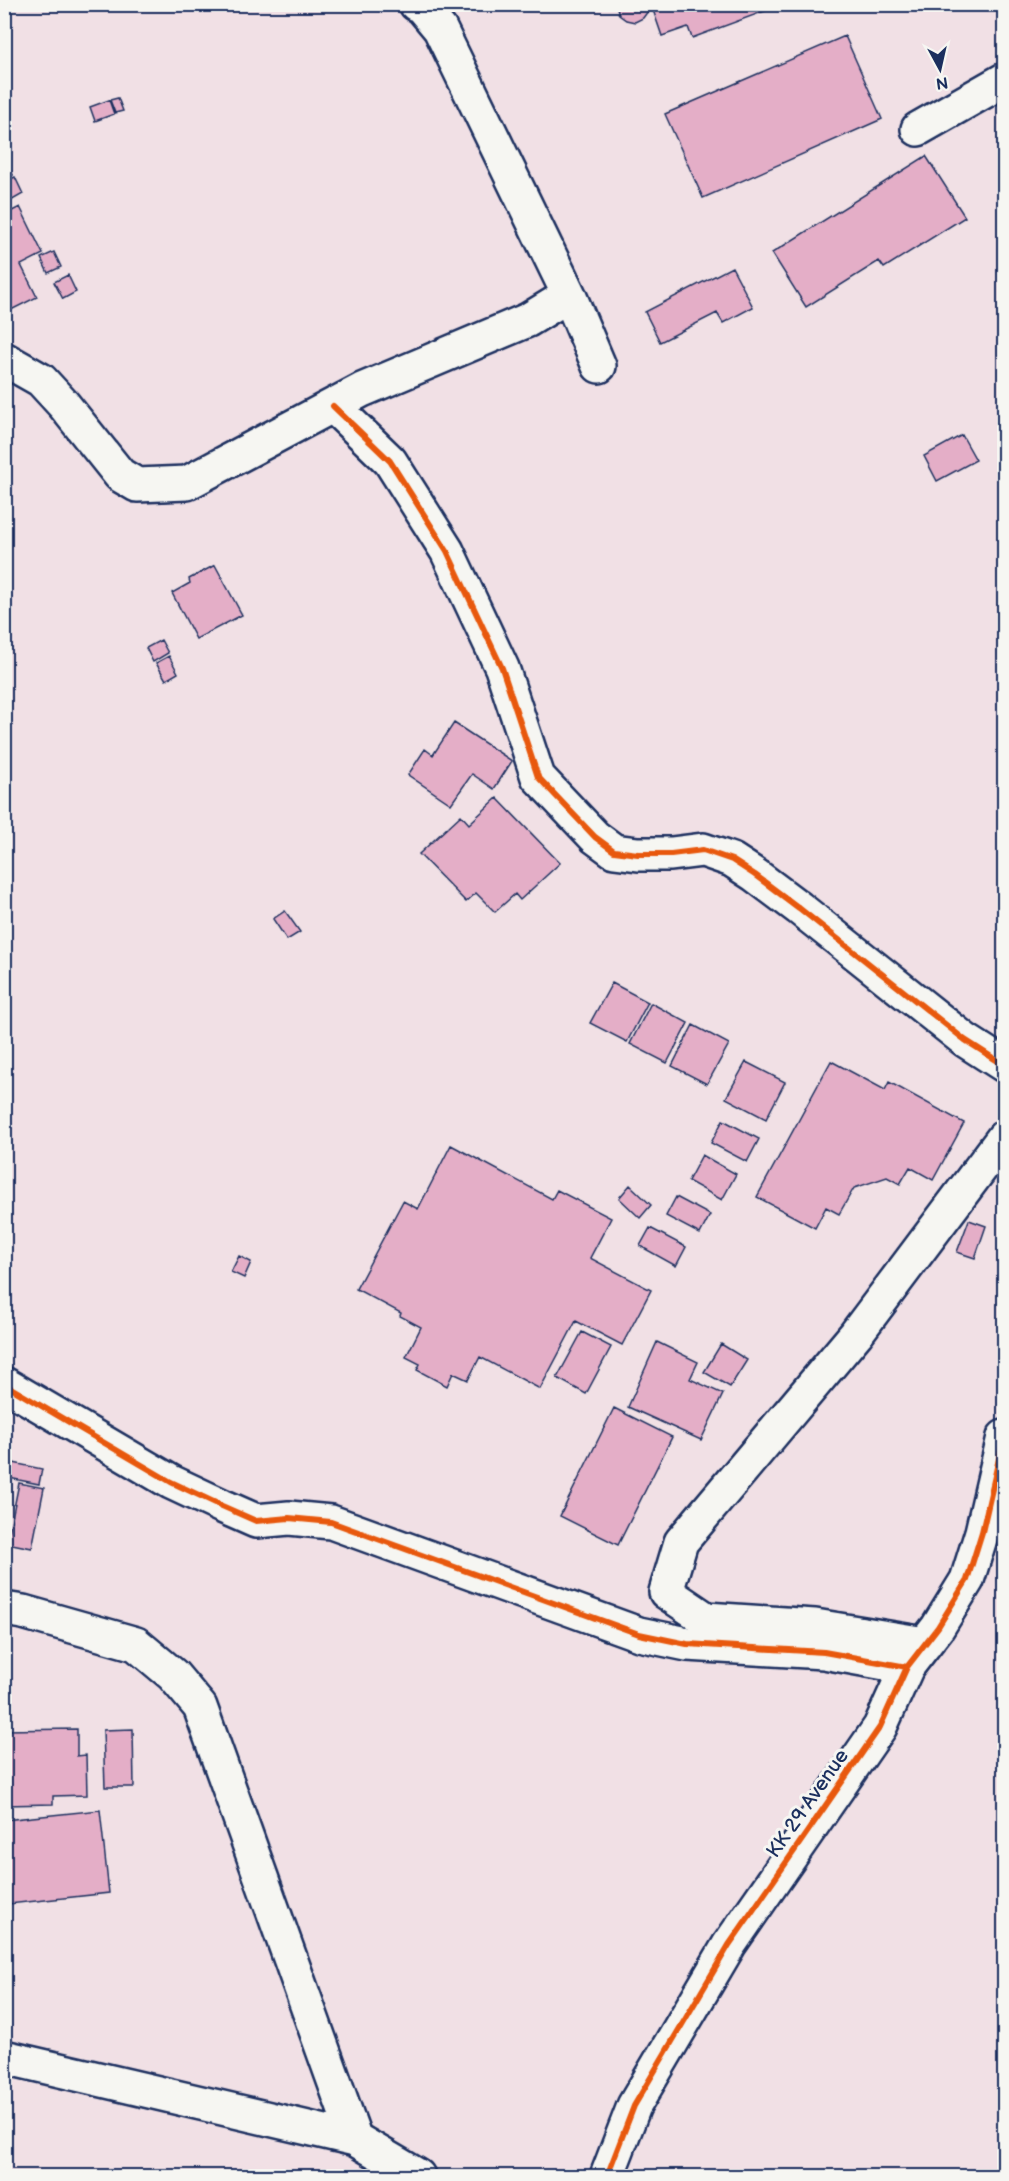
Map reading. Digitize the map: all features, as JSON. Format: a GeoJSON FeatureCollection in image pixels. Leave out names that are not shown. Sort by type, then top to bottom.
{"type":"FeatureCollection","features":[{"type":"Feature","properties":{"kind":"street"},"geometry":{"type":"LineString","coordinates":[[416,4],[420,5],[440,28],[568,295],[598,366]]}},
{"type":"Feature","properties":{"kind":"street"},"geometry":{"type":"LineString","coordinates":[[918,129],[1005,80]]}},
{"type":"Feature","properties":{"kind":"street"},"geometry":{"type":"LineString","coordinates":[[4,359],[41,380],[120,475],[137,485],[187,483],[362,390],[528,320],[568,295]]}},
{"type":"Feature","properties":{"kind":"street"},"geometry":{"type":"LineString","coordinates":[[333,406],[390,461],[447,551],[502,668],[538,777],[595,837],[614,851],[671,854],[703,850],[732,860],[755,874],[965,1040],[1005,1065]]}},
{"type":"Feature","properties":{"kind":"street"},"geometry":{"type":"LineString","coordinates":[[916,1655],[815,1626],[706,1619],[666,1592],[681,1542],[856,1334],[1005,1137]]}},
{"type":"Feature","properties":{"kind":"street"},"geometry":{"type":"LineString","coordinates":[[4,1384],[171,1482],[256,1521],[289,1518],[331,1522],[639,1634],[687,1644],[916,1655]]}},
{"type":"Feature","properties":{"kind":"street","name":"KK 29 Avenue"},"geometry":{"type":"LineString","coordinates":[[607,2176],[634,2106],[729,1945],[880,1727],[916,1655],[968,1580],[1005,1437]]}},
{"type":"Feature","properties":{"kind":"street"},"geometry":{"type":"LineString","coordinates":[[4,1609],[23,1612],[136,1644],[173,1675],[200,1707],[356,2139]]}},
{"type":"Feature","properties":{"kind":"street"},"geometry":{"type":"LineString","coordinates":[[4,2057],[356,2139],[417,2176]]}},
{"type":"Feature","properties":{"kind":"building"},"geometry":{"type":"Polygon","coordinates":[[[616,4],[648,4],[648,11],[643,18],[635,22],[619,15],[616,4]]]}},
{"type":"Feature","properties":{"kind":"building"},"geometry":{"type":"Polygon","coordinates":[[[651,4],[784,4],[692,38],[688,27],[662,36],[651,4]]]}},
{"type":"Feature","properties":{"kind":"building"},"geometry":{"type":"Polygon","coordinates":[[[845,36],[882,119],[703,198],[665,114],[845,36]]]}},
{"type":"Feature","properties":{"kind":"building"},"geometry":{"type":"Polygon","coordinates":[[[118,98],[123,111],[115,113],[110,100],[118,98]]]}},
{"type":"Feature","properties":{"kind":"building"},"geometry":{"type":"Polygon","coordinates":[[[109,100],[114,114],[95,121],[90,107],[109,100]]]}},
{"type":"Feature","properties":{"kind":"building"},"geometry":{"type":"Polygon","coordinates":[[[926,156],[965,217],[884,268],[879,261],[806,307],[772,253],[926,156]]]}},
{"type":"Feature","properties":{"kind":"building"},"geometry":{"type":"Polygon","coordinates":[[[4,158],[13,175],[4,179],[4,158]]]}},
{"type":"Feature","properties":{"kind":"building"},"geometry":{"type":"Polygon","coordinates":[[[15,177],[23,194],[9,202],[4,193],[4,182],[15,177]]]}},
{"type":"Feature","properties":{"kind":"building"},"geometry":{"type":"Polygon","coordinates":[[[20,207],[43,254],[21,265],[37,297],[5,313],[4,215],[20,207]]]}},
{"type":"Feature","properties":{"kind":"building"},"geometry":{"type":"Polygon","coordinates":[[[54,252],[61,267],[48,273],[41,258],[54,252]]]}},
{"type":"Feature","properties":{"kind":"building"},"geometry":{"type":"Polygon","coordinates":[[[732,267],[753,307],[723,323],[717,313],[660,342],[645,312],[732,267]]]}},
{"type":"Feature","properties":{"kind":"building"},"geometry":{"type":"Polygon","coordinates":[[[68,275],[76,292],[63,299],[54,282],[68,275]]]}},
{"type":"Feature","properties":{"kind":"building"},"geometry":{"type":"Polygon","coordinates":[[[962,435],[976,460],[937,481],[924,456],[962,435]]]}},
{"type":"Feature","properties":{"kind":"building"},"geometry":{"type":"Polygon","coordinates":[[[215,565],[242,615],[196,639],[172,593],[190,583],[189,579],[215,565]]]}},
{"type":"Feature","properties":{"kind":"building"},"geometry":{"type":"Polygon","coordinates":[[[161,640],[168,653],[153,662],[146,648],[161,640]]]}},
{"type":"Feature","properties":{"kind":"building"},"geometry":{"type":"Polygon","coordinates":[[[169,656],[178,673],[166,680],[156,663],[169,656]]]}},
{"type":"Feature","properties":{"kind":"building"},"geometry":{"type":"Polygon","coordinates":[[[454,723],[512,761],[494,789],[472,774],[451,804],[408,775],[425,749],[433,755],[454,723]]]}},
{"type":"Feature","properties":{"kind":"building"},"geometry":{"type":"Polygon","coordinates":[[[497,798],[560,863],[520,900],[515,894],[495,912],[476,893],[466,902],[419,854],[461,815],[469,824],[497,798]]]}},
{"type":"Feature","properties":{"kind":"building"},"geometry":{"type":"Polygon","coordinates":[[[285,911],[300,932],[287,940],[273,919],[285,911]]]}},
{"type":"Feature","properties":{"kind":"building"},"geometry":{"type":"Polygon","coordinates":[[[612,983],[648,1002],[627,1042],[590,1023],[612,983]]]}},
{"type":"Feature","properties":{"kind":"building"},"geometry":{"type":"Polygon","coordinates":[[[651,1003],[688,1023],[667,1063],[630,1044],[651,1003]]]}},
{"type":"Feature","properties":{"kind":"building"},"geometry":{"type":"Polygon","coordinates":[[[693,1025],[729,1044],[707,1084],[672,1066],[693,1025]]]}},
{"type":"Feature","properties":{"kind":"building"},"geometry":{"type":"Polygon","coordinates":[[[831,1061],[885,1090],[889,1082],[964,1123],[933,1180],[910,1167],[900,1184],[887,1177],[854,1188],[839,1214],[826,1207],[815,1228],[757,1197],[831,1061]]]}},
{"type":"Feature","properties":{"kind":"building"},"geometry":{"type":"Polygon","coordinates":[[[746,1062],[785,1082],[766,1119],[726,1098],[746,1062]]]}},
{"type":"Feature","properties":{"kind":"building"},"geometry":{"type":"Polygon","coordinates":[[[723,1120],[759,1139],[747,1162],[711,1143],[723,1120]]]}},
{"type":"Feature","properties":{"kind":"building"},"geometry":{"type":"Polygon","coordinates":[[[451,1145],[552,1199],[557,1190],[611,1218],[590,1258],[651,1290],[622,1345],[576,1321],[540,1389],[480,1357],[468,1380],[453,1373],[447,1386],[417,1370],[420,1364],[406,1357],[421,1327],[400,1316],[401,1313],[356,1289],[403,1201],[418,1209],[451,1145]]]}},
{"type":"Feature","properties":{"kind":"building"},"geometry":{"type":"Polygon","coordinates":[[[702,1155],[736,1174],[722,1200],[688,1181],[702,1155]]]}},
{"type":"Feature","properties":{"kind":"building"},"geometry":{"type":"Polygon","coordinates":[[[630,1185],[651,1205],[640,1218],[619,1198],[630,1185]]]}},
{"type":"Feature","properties":{"kind":"building"},"geometry":{"type":"Polygon","coordinates":[[[676,1197],[710,1215],[700,1234],[666,1216],[676,1197]]]}},
{"type":"Feature","properties":{"kind":"building"},"geometry":{"type":"Polygon","coordinates":[[[969,1220],[986,1226],[975,1258],[957,1252],[969,1220]]]}},
{"type":"Feature","properties":{"kind":"building"},"geometry":{"type":"Polygon","coordinates":[[[650,1228],[686,1247],[676,1266],[640,1246],[650,1228]]]}},
{"type":"Feature","properties":{"kind":"building"},"geometry":{"type":"Polygon","coordinates":[[[239,1256],[251,1262],[244,1278],[231,1272],[239,1256]]]}},
{"type":"Feature","properties":{"kind":"building"},"geometry":{"type":"Polygon","coordinates":[[[582,1332],[611,1347],[586,1394],[557,1378],[582,1332]]]}},
{"type":"Feature","properties":{"kind":"building"},"geometry":{"type":"Polygon","coordinates":[[[657,1342],[698,1362],[690,1379],[723,1394],[701,1440],[628,1407],[657,1342]]]}},
{"type":"Feature","properties":{"kind":"building"},"geometry":{"type":"Polygon","coordinates":[[[721,1344],[747,1360],[730,1387],[704,1372],[721,1344]]]}},
{"type":"Feature","properties":{"kind":"building"},"geometry":{"type":"Polygon","coordinates":[[[614,1408],[672,1437],[618,1545],[560,1516],[614,1408]]]}},
{"type":"Feature","properties":{"kind":"building"},"geometry":{"type":"Polygon","coordinates":[[[4,1461],[42,1469],[39,1484],[4,1477],[4,1461]]]}},
{"type":"Feature","properties":{"kind":"building"},"geometry":{"type":"Polygon","coordinates":[[[19,1483],[44,1488],[32,1548],[7,1543],[19,1483]]]}},
{"type":"Feature","properties":{"kind":"building"},"geometry":{"type":"Polygon","coordinates":[[[77,1729],[77,1756],[86,1755],[87,1795],[53,1796],[53,1804],[4,1805],[4,1730],[77,1729]]]}},
{"type":"Feature","properties":{"kind":"building"},"geometry":{"type":"Polygon","coordinates":[[[133,1729],[134,1787],[105,1787],[103,1730],[133,1729]]]}},
{"type":"Feature","properties":{"kind":"building"},"geometry":{"type":"Polygon","coordinates":[[[100,1810],[109,1893],[9,1904],[4,1861],[4,1820],[100,1810]]]}},
{"type":"Feature","properties":{"kind":"cycle path"},"geometry":{"type":"LineString","coordinates":[[333,406],[390,461],[447,551],[502,668],[538,777],[595,837],[614,851],[671,854],[703,850],[732,860],[799,908],[965,1040],[1004,1065]]}},
{"type":"Feature","properties":{"kind":"cycle path"},"geometry":{"type":"LineString","coordinates":[[4,1384],[171,1482],[256,1521],[289,1518],[331,1522],[639,1634],[687,1644],[824,1652],[907,1667]]}},
{"type":"Feature","properties":{"kind":"cycle path"},"geometry":{"type":"LineString","coordinates":[[607,2176],[634,2106],[729,1945],[880,1727],[907,1667],[938,1627],[967,1580],[982,1532],[1004,1437]]}}]}
